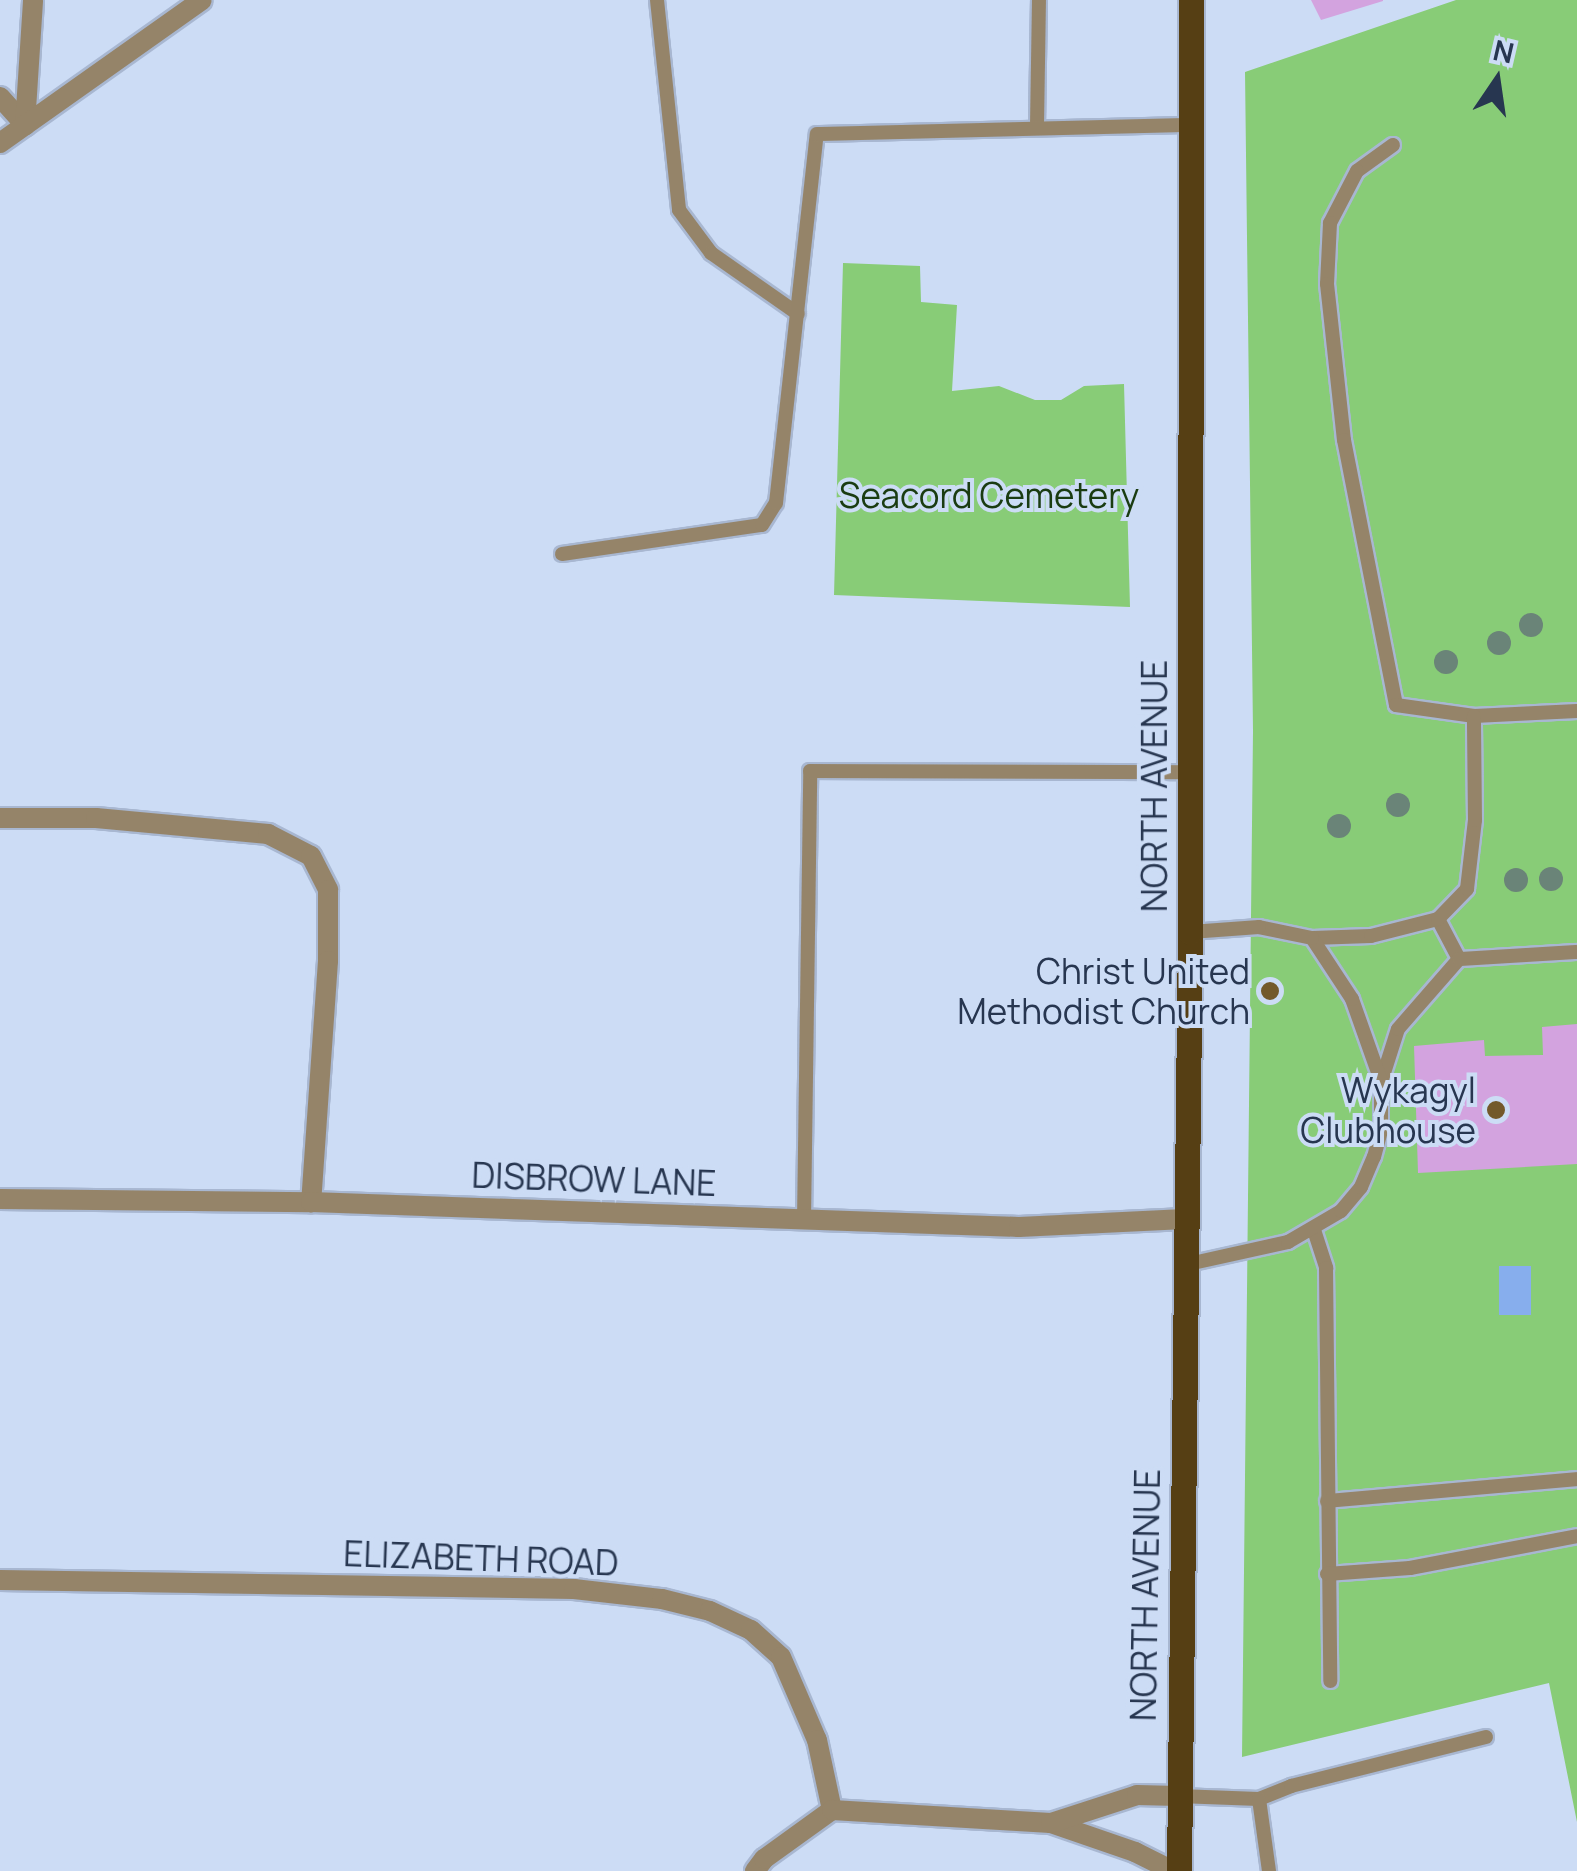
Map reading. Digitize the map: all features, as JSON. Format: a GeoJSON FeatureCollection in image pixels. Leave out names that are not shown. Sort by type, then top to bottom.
{"type":"FeatureCollection","features":[{"type":"Feature","properties":{"kind":"main road","name":"NORTH AVENUE"},"geometry":{"type":"LineString","coordinates":[[1176,1871],[1190,932],[1190,0]]}},
{"type":"Feature","properties":{"kind":"street"},"geometry":{"type":"LineString","coordinates":[[24,126],[33,0]]}},
{"type":"Feature","properties":{"kind":"street"},"geometry":{"type":"LineString","coordinates":[[0,143],[202,0]]}},
{"type":"Feature","properties":{"kind":"street"},"geometry":{"type":"LineString","coordinates":[[0,97],[24,126]]}},
{"type":"Feature","properties":{"kind":"street"},"geometry":{"type":"LineString","coordinates":[[0,818],[96,818],[268,834],[311,856],[328,890],[328,961],[311,1202]]}},
{"type":"Feature","properties":{"kind":"street","name":"DISBROW LANE"},"geometry":{"type":"LineString","coordinates":[[0,1199],[311,1202],[1019,1227],[1185,1218]]}},
{"type":"Feature","properties":{"kind":"street","name":"ELIZABETH ROAD"},"geometry":{"type":"LineString","coordinates":[[0,1580],[574,1589],[662,1599],[710,1612],[751,1630],[781,1657],[816,1740],[832,1810]]}},
{"type":"Feature","properties":{"kind":"street"},"geometry":{"type":"LineString","coordinates":[[1051,1823],[1137,1796],[1178,1796]]}},
{"type":"Feature","properties":{"kind":"street"},"geometry":{"type":"LineString","coordinates":[[755,1871],[764,1859],[832,1810],[1051,1823],[1135,1852],[1176,1871]]}},
{"type":"Feature","properties":{"kind":"lane"},"geometry":{"type":"LineString","coordinates":[[656,0],[679,210],[711,253],[798,314]]}},
{"type":"Feature","properties":{"kind":"lane"},"geometry":{"type":"LineString","coordinates":[[1037,126],[1040,0]]}},
{"type":"Feature","properties":{"kind":"lane"},"geometry":{"type":"LineString","coordinates":[[562,554],[762,524],[776,503],[818,134],[1188,125]]}},
{"type":"Feature","properties":{"kind":"lane"},"geometry":{"type":"LineString","coordinates":[[1393,145],[1357,170],[1330,223],[1328,284],[1344,440],[1396,706],[1474,716],[1577,710]]}},
{"type":"Feature","properties":{"kind":"lane"},"geometry":{"type":"LineString","coordinates":[[1190,932],[1259,926],[1312,938],[1371,936],[1438,920],[1467,889],[1476,820],[1474,716]]}},
{"type":"Feature","properties":{"kind":"lane"},"geometry":{"type":"LineString","coordinates":[[804,1220],[810,770],[1190,772]]}},
{"type":"Feature","properties":{"kind":"lane"},"geometry":{"type":"LineString","coordinates":[[1438,920],[1459,959]]}},
{"type":"Feature","properties":{"kind":"lane"},"geometry":{"type":"LineString","coordinates":[[1312,938],[1352,999],[1382,1081]]}},
{"type":"Feature","properties":{"kind":"lane"},"geometry":{"type":"LineString","coordinates":[[1184,1264],[1260,1249],[1314,1230],[1341,1211],[1361,1188],[1380,1131],[1382,1081],[1398,1029],[1459,959],[1577,952]]}},
{"type":"Feature","properties":{"kind":"lane"},"geometry":{"type":"LineString","coordinates":[[1314,1230],[1326,1268],[1330,1681]]}},
{"type":"Feature","properties":{"kind":"lane"},"geometry":{"type":"LineString","coordinates":[[1328,1501],[1577,1479]]}},
{"type":"Feature","properties":{"kind":"lane"},"geometry":{"type":"LineString","coordinates":[[1327,1574],[1410,1568],[1577,1536]]}},
{"type":"Feature","properties":{"kind":"lane"},"geometry":{"type":"LineString","coordinates":[[1178,1796],[1259,1799],[1292,1786],[1486,1737]]}},
{"type":"Feature","properties":{"kind":"lane"},"geometry":{"type":"LineString","coordinates":[[1259,1799],[1269,1871]]}},
{"type":"Feature","properties":{"kind":"green space"},"geometry":{"type":"Polygon","coordinates":[[[1456,0],[1577,0],[1577,1822],[1549,1683],[1242,1757],[1253,731],[1245,72],[1456,0]]]}},
{"type":"Feature","properties":{"kind":"green space","name":"Seacord Cemetery"},"geometry":{"type":"Polygon","coordinates":[[[843,263],[920,266],[921,302],[957,305],[952,391],[999,386],[1035,400],[1061,400],[1084,386],[1124,384],[1130,607],[834,595],[843,263]]]}},
{"type":"Feature","properties":{"kind":"water"},"geometry":{"type":"Polygon","coordinates":[[[1499,1266],[1531,1266],[1531,1315],[1499,1315],[1499,1266]]]}},
{"type":"Feature","properties":{"kind":"building"},"geometry":{"type":"Polygon","coordinates":[[[1311,0],[1383,0],[1383,1],[1321,20],[1311,0]]]}},
{"type":"Feature","properties":{"kind":"building","name":"Wykagyl Clubhouse"},"geometry":{"type":"Polygon","coordinates":[[[1577,1024],[1577,1164],[1418,1173],[1414,1046],[1484,1040],[1485,1056],[1543,1055],[1542,1027],[1577,1024]]]}},
{"type":"Feature","properties":{"kind":"place","name":"Christ United Methodist Church"},"geometry":{"type":"Point","coordinates":[1270,991]}},
{"type":"Feature","properties":{"kind":"place","name":"Wykagyl Clubhouse"},"geometry":{"type":"Point","coordinates":[1496,1110]}}]}
